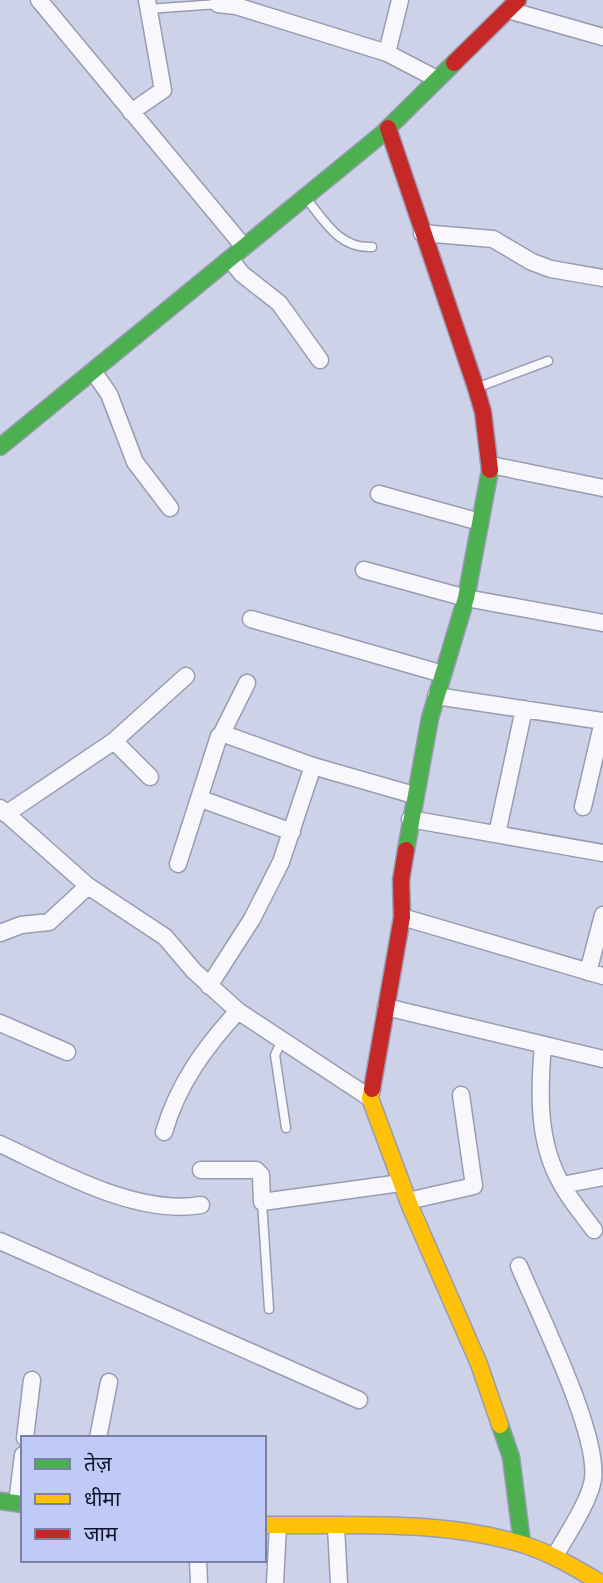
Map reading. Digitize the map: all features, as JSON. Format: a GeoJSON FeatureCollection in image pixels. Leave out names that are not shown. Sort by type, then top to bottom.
{"type":"FeatureCollection","features":[{"type":"Feature","properties":{"kind":"street"},"geometry":{"type":"LineString","coordinates":[[39,0],[244,247]]}},
{"type":"Feature","properties":{"kind":"street"},"geometry":{"type":"LineString","coordinates":[[387,53],[400,0]]}},
{"type":"Feature","properties":{"kind":"street"},"geometry":{"type":"LineString","coordinates":[[131,112],[163,90],[147,4]]}},
{"type":"Feature","properties":{"kind":"street"},"geometry":{"type":"LineString","coordinates":[[218,4],[251,5],[387,53],[437,79]]}},
{"type":"Feature","properties":{"kind":"street"},"geometry":{"type":"LineString","coordinates":[[0,447],[388,128],[513,5],[603,37]]}},
{"type":"Feature","properties":{"kind":"street"},"geometry":{"type":"LineString","coordinates":[[388,128],[476,388],[483,412],[491,465],[466,598],[436,696],[414,795],[401,880],[402,916],[370,1098],[408,1201],[479,1364],[511,1457],[522,1542]]}},
{"type":"Feature","properties":{"kind":"street"},"geometry":{"type":"LineString","coordinates":[[422,233],[493,239],[532,262],[551,269],[603,278]]}},
{"type":"Feature","properties":{"kind":"street"},"geometry":{"type":"LineString","coordinates":[[230,259],[242,274],[279,303],[320,360]]}},
{"type":"Feature","properties":{"kind":"street"},"geometry":{"type":"LineString","coordinates":[[93,371],[109,394],[135,462],[170,508]]}},
{"type":"Feature","properties":{"kind":"street"},"geometry":{"type":"LineString","coordinates":[[491,465],[603,488]]}},
{"type":"Feature","properties":{"kind":"street"},"geometry":{"type":"LineString","coordinates":[[380,494],[480,522]]}},
{"type":"Feature","properties":{"kind":"street"},"geometry":{"type":"LineString","coordinates":[[364,570],[466,598],[603,623]]}},
{"type":"Feature","properties":{"kind":"street"},"geometry":{"type":"LineString","coordinates":[[251,619],[443,674]]}},
{"type":"Feature","properties":{"kind":"street"},"geometry":{"type":"LineString","coordinates":[[186,676],[114,741],[3,811],[88,886],[165,937],[209,986],[238,1011],[370,1098]]}},
{"type":"Feature","properties":{"kind":"street"},"geometry":{"type":"LineString","coordinates":[[178,864],[221,734],[247,682]]}},
{"type":"Feature","properties":{"kind":"street"},"geometry":{"type":"LineString","coordinates":[[436,696],[603,721],[583,807]]}},
{"type":"Feature","properties":{"kind":"street"},"geometry":{"type":"LineString","coordinates":[[497,834],[524,709]]}},
{"type":"Feature","properties":{"kind":"street"},"geometry":{"type":"LineString","coordinates":[[221,734],[313,766],[414,795]]}},
{"type":"Feature","properties":{"kind":"street"},"geometry":{"type":"LineString","coordinates":[[114,741],[150,777]]}},
{"type":"Feature","properties":{"kind":"street"},"geometry":{"type":"LineString","coordinates":[[209,986],[252,919],[281,862],[313,766]]}},
{"type":"Feature","properties":{"kind":"street"},"geometry":{"type":"LineString","coordinates":[[201,799],[292,832]]}},
{"type":"Feature","properties":{"kind":"street"},"geometry":{"type":"LineString","coordinates":[[410,818],[603,853]]}},
{"type":"Feature","properties":{"kind":"street"},"geometry":{"type":"LineString","coordinates":[[0,933],[21,925],[49,922],[88,886]]}},
{"type":"Feature","properties":{"kind":"street"},"geometry":{"type":"LineString","coordinates":[[402,916],[595,974],[603,915]]}},
{"type":"Feature","properties":{"kind":"street"},"geometry":{"type":"LineString","coordinates":[[386,1007],[603,1059]]}},
{"type":"Feature","properties":{"kind":"street"},"geometry":{"type":"LineString","coordinates":[[164,1132],[171,1108],[188,1074],[210,1042],[238,1011]]}},
{"type":"Feature","properties":{"kind":"street"},"geometry":{"type":"LineString","coordinates":[[0,1023],[67,1052]]}},
{"type":"Feature","properties":{"kind":"street"},"geometry":{"type":"LineString","coordinates":[[543,1045],[539,1086],[551,1162],[562,1185],[594,1230]]}},
{"type":"Feature","properties":{"kind":"street"},"geometry":{"type":"LineString","coordinates":[[408,1201],[474,1186],[461,1095]]}},
{"type":"Feature","properties":{"kind":"street"},"geometry":{"type":"LineString","coordinates":[[0,1144],[92,1187],[178,1209],[201,1205]]}},
{"type":"Feature","properties":{"kind":"street"},"geometry":{"type":"LineString","coordinates":[[201,1170],[256,1170],[261,1175],[262,1202],[401,1183]]}},
{"type":"Feature","properties":{"kind":"street"},"geometry":{"type":"LineString","coordinates":[[562,1185],[603,1177]]}},
{"type":"Feature","properties":{"kind":"street"},"geometry":{"type":"LineString","coordinates":[[0,1241],[359,1400]]}},
{"type":"Feature","properties":{"kind":"street"},"geometry":{"type":"LineString","coordinates":[[519,1266],[582,1417],[593,1453],[591,1488],[555,1556]]}},
{"type":"Feature","properties":{"kind":"street"},"geometry":{"type":"LineString","coordinates":[[25,1436],[32,1380]]}},
{"type":"Feature","properties":{"kind":"street"},"geometry":{"type":"LineString","coordinates":[[98,1436],[109,1382]]}},
{"type":"Feature","properties":{"kind":"street"},"geometry":{"type":"LineString","coordinates":[[0,1501],[20,1504]]}},
{"type":"Feature","properties":{"kind":"street"},"geometry":{"type":"LineString","coordinates":[[275,1583],[271,1525],[417,1529],[522,1542],[555,1556],[601,1583]]}},
{"type":"Feature","properties":{"kind":"street"},"geometry":{"type":"LineString","coordinates":[[337,1527],[339,1583]]}},
{"type":"Feature","properties":{"kind":"street"},"geometry":{"type":"LineString","coordinates":[[198,1562],[199,1583]]}},
{"type":"Feature","properties":{"kind":"lane"},"geometry":{"type":"LineString","coordinates":[[147,4],[218,4]]}},
{"type":"Feature","properties":{"kind":"lane"},"geometry":{"type":"LineString","coordinates":[[305,197],[344,242],[361,248],[372,247]]}},
{"type":"Feature","properties":{"kind":"lane"},"geometry":{"type":"LineString","coordinates":[[476,388],[548,361]]}},
{"type":"Feature","properties":{"kind":"lane"},"geometry":{"type":"LineString","coordinates":[[282,1040],[275,1055],[286,1129]]}},
{"type":"Feature","properties":{"kind":"lane"},"geometry":{"type":"LineString","coordinates":[[262,1202],[269,1309]]}},
{"type":"Feature","properties":{"kind":"traffic: fast"},"geometry":{"type":"LineString","coordinates":[[0,447],[382,134],[454,63]]}},
{"type":"Feature","properties":{"kind":"traffic: fast"},"geometry":{"type":"LineString","coordinates":[[406,850],[430,718],[466,598],[490,470]]}},
{"type":"Feature","properties":{"kind":"traffic: fast"},"geometry":{"type":"LineString","coordinates":[[500,1425],[511,1457],[522,1543]]}},
{"type":"Feature","properties":{"kind":"traffic: fast"},"geometry":{"type":"LineString","coordinates":[[0,1501],[21,1504]]}},
{"type":"Feature","properties":{"kind":"traffic: slow"},"geometry":{"type":"LineString","coordinates":[[372,1089],[370,1098],[410,1206],[479,1364],[500,1425]]}},
{"type":"Feature","properties":{"kind":"traffic: slow"},"geometry":{"type":"LineString","coordinates":[[266,1525],[396,1526],[461,1531],[525,1545],[564,1562],[601,1583]]}},
{"type":"Feature","properties":{"kind":"traffic: jam"},"geometry":{"type":"LineString","coordinates":[[454,63],[518,0]]}},
{"type":"Feature","properties":{"kind":"traffic: jam"},"geometry":{"type":"LineString","coordinates":[[388,128],[476,388],[483,412],[490,470]]}},
{"type":"Feature","properties":{"kind":"traffic: jam"},"geometry":{"type":"LineString","coordinates":[[372,1089],[402,917],[401,880],[406,850]]}}]}
